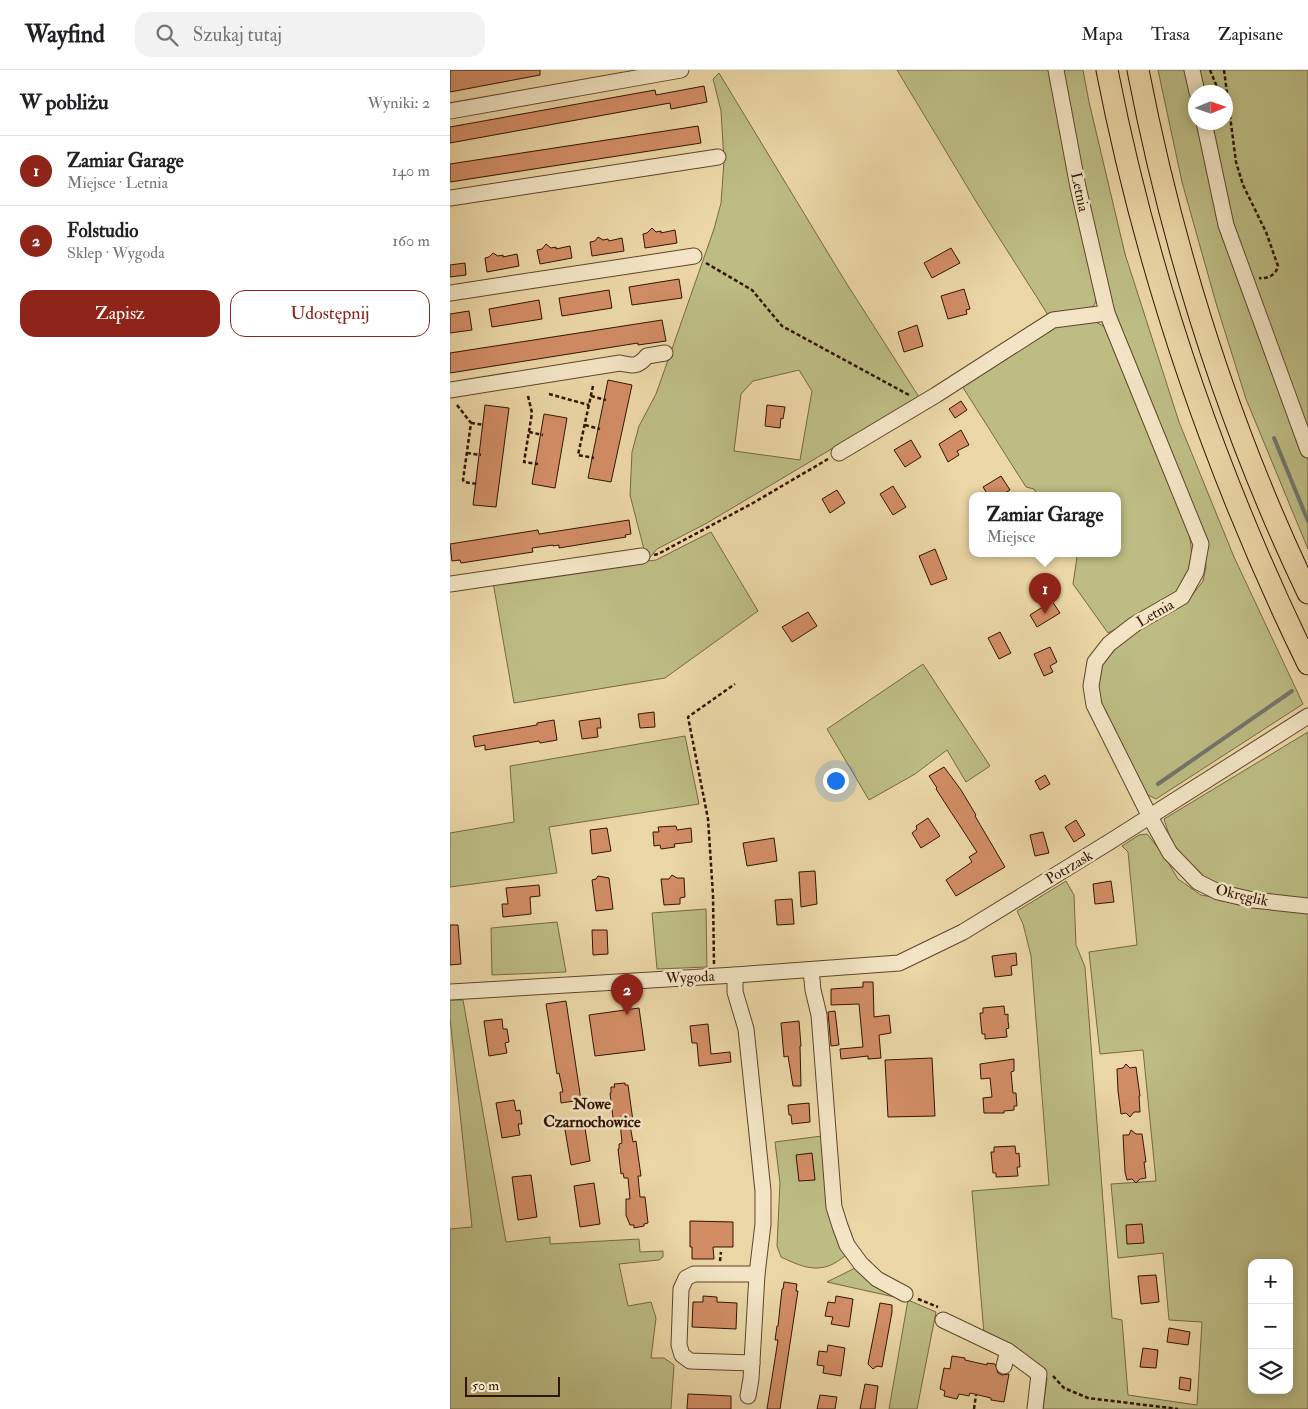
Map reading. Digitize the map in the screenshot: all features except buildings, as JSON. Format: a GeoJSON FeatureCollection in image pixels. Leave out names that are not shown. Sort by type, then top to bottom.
{"type":"FeatureCollection","features":[{"type":"Feature","properties":{"kind":"highway"},"geometry":{"type":"LineString","coordinates":[[1107,70],[1146,240],[1188,375],[1227,482],[1273,591],[1308,664]]}},
{"type":"Feature","properties":{"kind":"highway"},"geometry":{"type":"LineString","coordinates":[[1138,70],[1166,195],[1210,348],[1254,470],[1308,594]]}},
{"type":"Feature","properties":{"kind":"street"},"geometry":{"type":"LineString","coordinates":[[450,111],[682,70]]}},
{"type":"Feature","properties":{"kind":"street","name":"Letnia"},"geometry":{"type":"LineString","coordinates":[[1056,70],[1078,187],[1107,313],[1201,544],[1196,572],[1182,597],[1135,624],[1109,644],[1095,662],[1091,686],[1094,705],[1150,817]]}},
{"type":"Feature","properties":{"kind":"street"},"geometry":{"type":"LineString","coordinates":[[1192,70],[1195,85]]}},
{"type":"Feature","properties":{"kind":"street"},"geometry":{"type":"LineString","coordinates":[[1206,130],[1226,225],[1308,450]]}},
{"type":"Feature","properties":{"kind":"street"},"geometry":{"type":"LineString","coordinates":[[450,198],[718,157]]}},
{"type":"Feature","properties":{"kind":"street"},"geometry":{"type":"LineString","coordinates":[[450,293],[694,256]]}},
{"type":"Feature","properties":{"kind":"street"},"geometry":{"type":"LineString","coordinates":[[839,453],[923,403],[1053,320],[1107,313]]}},
{"type":"Feature","properties":{"kind":"street"},"geometry":{"type":"LineString","coordinates":[[450,390],[620,363],[640,364],[647,356],[665,353]]}},
{"type":"Feature","properties":{"kind":"street"},"geometry":{"type":"LineString","coordinates":[[450,584],[642,556]]}},
{"type":"Feature","properties":{"kind":"street","name":"Potrzask"},"geometry":{"type":"LineString","coordinates":[[811,970],[899,963],[963,932],[1150,817],[1308,716]]}},
{"type":"Feature","properties":{"kind":"street","name":"Okręglik"},"geometry":{"type":"LineString","coordinates":[[1150,817],[1170,853],[1198,882],[1218,892],[1253,900],[1308,906]]}},
{"type":"Feature","properties":{"kind":"street"},"geometry":{"type":"LineString","coordinates":[[811,970],[813,990],[819,1015],[834,1207],[847,1245],[861,1264],[877,1279],[905,1294]]}},
{"type":"Feature","properties":{"kind":"street","name":"Wygoda"},"geometry":{"type":"LineString","coordinates":[[450,992],[811,970]]}},
{"type":"Feature","properties":{"kind":"street"},"geometry":{"type":"LineString","coordinates":[[735,975],[735,992],[746,1028],[763,1191],[763,1224],[757,1274],[752,1363],[748,1396]]}},
{"type":"Feature","properties":{"kind":"street"},"geometry":{"type":"LineString","coordinates":[[752,1363],[690,1360],[682,1355],[679,1345],[681,1289],[686,1278],[694,1274],[757,1274]]}},
{"type":"Feature","properties":{"kind":"street"},"geometry":{"type":"LineString","coordinates":[[944,1320],[1008,1351],[1039,1374],[1035,1409]]}},
{"type":"Feature","properties":{"kind":"street"},"geometry":{"type":"LineString","coordinates":[[1004,1366],[1008,1351]]}},
{"type":"Feature","properties":{"kind":"path"},"geometry":{"type":"LineString","coordinates":[[1210,70],[1216,85]]}},
{"type":"Feature","properties":{"kind":"path"},"geometry":{"type":"LineString","coordinates":[[1224,70],[1236,162],[1243,185],[1266,232],[1278,266],[1273,274]]}},
{"type":"Feature","properties":{"kind":"path"},"geometry":{"type":"LineString","coordinates":[[694,256],[752,290],[782,326],[923,403]]}},
{"type":"Feature","properties":{"kind":"path"},"geometry":{"type":"LineString","coordinates":[[593,386],[578,455],[594,458]]}},
{"type":"Feature","properties":{"kind":"path"},"geometry":{"type":"LineString","coordinates":[[549,394],[589,405]]}},
{"type":"Feature","properties":{"kind":"path"},"geometry":{"type":"LineString","coordinates":[[528,396],[532,413],[524,462],[538,464]]}},
{"type":"Feature","properties":{"kind":"path"},"geometry":{"type":"LineString","coordinates":[[591,396],[606,400]]}},
{"type":"Feature","properties":{"kind":"path"},"geometry":{"type":"LineString","coordinates":[[457,405],[471,423],[484,425]]}},
{"type":"Feature","properties":{"kind":"path"},"geometry":{"type":"LineString","coordinates":[[471,423],[463,480],[464,482],[477,484]]}},
{"type":"Feature","properties":{"kind":"path"},"geometry":{"type":"LineString","coordinates":[[585,425],[600,428]]}},
{"type":"Feature","properties":{"kind":"path"},"geometry":{"type":"LineString","coordinates":[[528,432],[543,435]]}},
{"type":"Feature","properties":{"kind":"path"},"geometry":{"type":"LineString","coordinates":[[467,453],[481,455]]}},
{"type":"Feature","properties":{"kind":"path"},"geometry":{"type":"LineString","coordinates":[[642,556],[658,554],[753,503],[839,453]]}},
{"type":"Feature","properties":{"kind":"path"},"geometry":{"type":"LineString","coordinates":[[714,975],[713,895],[708,819],[688,717],[735,684]]}},
{"type":"Feature","properties":{"kind":"path"},"geometry":{"type":"LineString","coordinates":[[974,1409],[976,1395]]}},
{"type":"Feature","properties":{"kind":"green space"},"geometry":{"type":"Polygon","coordinates":[[[897,70],[1053,70],[1097,290],[1095,304],[1089,310],[1050,318],[977,203],[897,70]]]}},
{"type":"Feature","properties":{"kind":"green space"},"geometry":{"type":"Polygon","coordinates":[[[1062,70],[1083,70],[1125,254],[1179,422],[1234,557],[1303,704],[1156,799],[1144,793],[1098,702],[1097,674],[1109,650],[1123,638],[1190,598],[1203,581],[1206,567],[1204,547],[1112,306],[1099,258],[1062,70]]]}},
{"type":"Feature","properties":{"kind":"green space"},"geometry":{"type":"Polygon","coordinates":[[[1158,70],[1189,70],[1192,85],[1188,85],[1188,130],[1201,130],[1222,228],[1308,460],[1308,549],[1246,399],[1216,303],[1182,182],[1158,70]]]}},
{"type":"Feature","properties":{"kind":"green space"},"geometry":{"type":"Polygon","coordinates":[[[1196,70],[1308,70],[1308,434],[1226,215],[1209,130],[1233,130],[1233,85],[1199,85],[1196,70]]]}},
{"type":"Feature","properties":{"kind":"green space"},"geometry":{"type":"Polygon","coordinates":[[[719,73],[845,281],[919,397],[707,523],[657,549],[647,561],[630,495],[632,452],[639,426],[656,394],[714,229],[721,203],[724,161],[721,111],[713,79],[719,73]],[[799,370],[753,381],[741,394],[734,451],[800,460],[812,391],[799,370]]]}},
{"type":"Feature","properties":{"kind":"green space"},"geometry":{"type":"Polygon","coordinates":[[[1092,320],[1107,328],[1186,521],[1190,542],[1191,563],[1187,576],[1180,588],[1170,598],[1146,614],[1108,633],[1073,584],[1077,557],[1121,557],[1121,492],[1036,492],[1034,489],[1026,487],[962,386],[1061,322],[1092,320]]]}},
{"type":"Feature","properties":{"kind":"green space"},"geometry":{"type":"Polygon","coordinates":[[[711,532],[758,611],[665,678],[514,703],[493,582],[656,560],[711,532]]]}},
{"type":"Feature","properties":{"kind":"green space"},"geometry":{"type":"Polygon","coordinates":[[[923,664],[990,766],[966,782],[947,750],[915,774],[869,800],[827,729],[923,664]]]}},
{"type":"Feature","properties":{"kind":"green space"},"geometry":{"type":"Polygon","coordinates":[[[1308,732],[1308,900],[1248,892],[1211,884],[1192,869],[1171,841],[1164,819],[1308,732]]]}},
{"type":"Feature","properties":{"kind":"green space"},"geometry":{"type":"Polygon","coordinates":[[[685,736],[699,804],[549,827],[557,873],[450,887],[450,833],[514,822],[510,766],[685,736]]]}},
{"type":"Feature","properties":{"kind":"green space"},"geometry":{"type":"Polygon","coordinates":[[[1147,834],[1163,854],[1178,879],[1201,895],[1247,903],[1308,909],[1308,1409],[1043,1409],[1047,1378],[1003,1343],[984,1334],[972,1191],[1049,1185],[1031,956],[1023,924],[1017,911],[1066,881],[1074,895],[1076,945],[1085,967],[1112,1318],[1122,1320],[1128,1395],[1197,1405],[1202,1322],[1169,1320],[1163,1253],[1118,1258],[1111,1184],[1156,1181],[1143,1050],[1100,1054],[1089,952],[1137,945],[1128,852],[1122,846],[1139,835],[1147,834]]]}},
{"type":"Feature","properties":{"kind":"green space"},"geometry":{"type":"Polygon","coordinates":[[[706,909],[707,967],[657,969],[652,913],[706,909]]]}},
{"type":"Feature","properties":{"kind":"green space"},"geometry":{"type":"Polygon","coordinates":[[[557,922],[566,972],[492,975],[491,928],[557,922]]]}},
{"type":"Feature","properties":{"kind":"green space"},"geometry":{"type":"Polygon","coordinates":[[[450,1000],[463,1000],[506,1242],[550,1237],[550,1244],[639,1239],[640,1252],[663,1251],[663,1257],[659,1260],[619,1264],[628,1306],[651,1302],[656,1318],[651,1358],[664,1358],[674,1365],[671,1409],[450,1409],[450,1229],[472,1227],[450,1018],[450,1000]]]}},
{"type":"Feature","properties":{"kind":"green space"},"geometry":{"type":"Polygon","coordinates":[[[822,1136],[846,1255],[830,1265],[814,1268],[798,1265],[781,1257],[777,1246],[780,1183],[775,1142],[822,1136]]]}},
{"type":"Feature","properties":{"kind":"green space"},"geometry":{"type":"Polygon","coordinates":[[[855,1268],[899,1298],[827,1282],[855,1268]]]}},
{"type":"Feature","properties":{"kind":"green space"},"geometry":{"type":"Polygon","coordinates":[[[908,1300],[936,1312],[917,1409],[889,1409],[908,1300]]]}},
{"type":"Feature","properties":{"kind":"waterway"},"geometry":{"type":"LineString","coordinates":[[1274,438],[1308,521]]}},
{"type":"Feature","properties":{"kind":"waterway"},"geometry":{"type":"LineString","coordinates":[[1158,784],[1292,691]]}},
{"type":"Feature","properties":{"kind":"place","name":"Zamiar Garage"},"geometry":{"type":"Point","coordinates":[1045,614]}},
{"type":"Feature","properties":{"kind":"place","name":"Folstudio"},"geometry":{"type":"Point","coordinates":[627,1015]}},
{"type":"Feature","properties":{"kind":"district","name":"Nowe Czarnochowice"},"geometry":{"type":"Point","coordinates":[592,1112]}}]}
